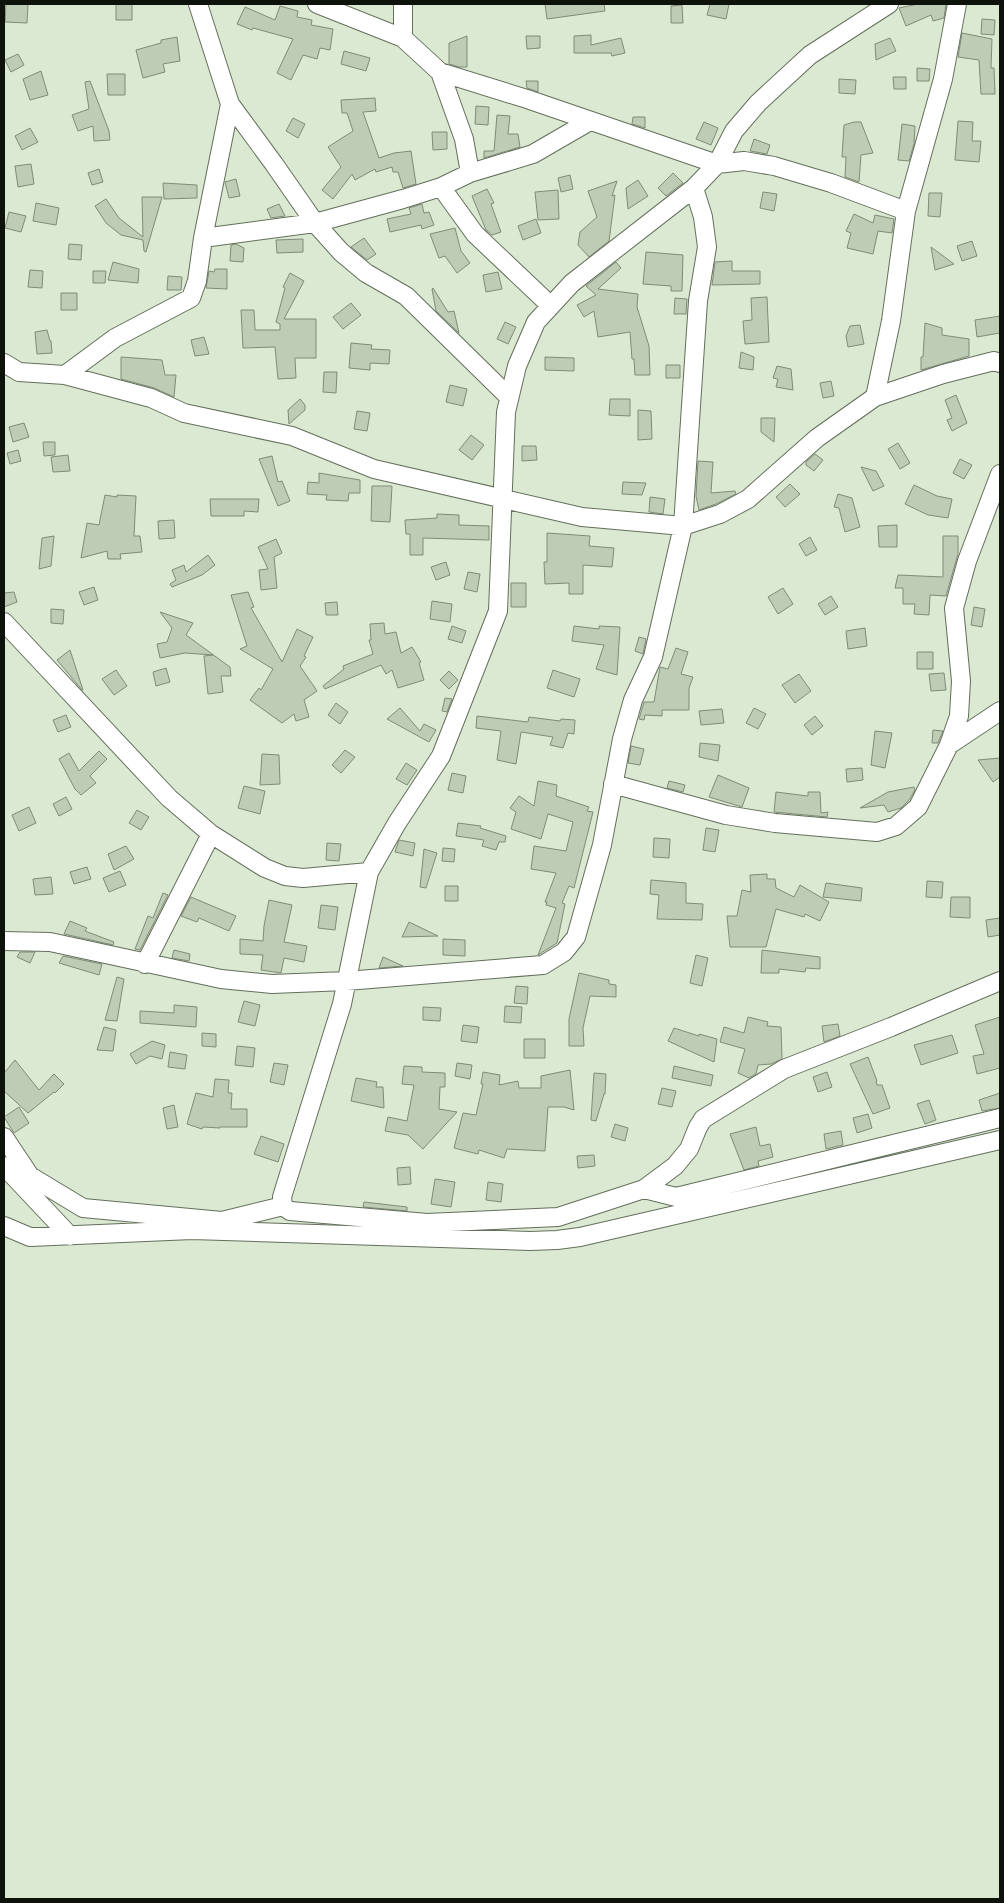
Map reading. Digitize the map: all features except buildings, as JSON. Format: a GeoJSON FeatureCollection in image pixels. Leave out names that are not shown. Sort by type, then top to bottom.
{"type":"FeatureCollection","features":[{"type":"Feature","properties":{"kind":"street"},"geometry":{"type":"LineString","coordinates":[[198,4],[230,104],[315,224],[340,252],[366,273],[406,296],[509,396]]}},
{"type":"Feature","properties":{"kind":"street"},"geometry":{"type":"LineString","coordinates":[[317,4],[403,38],[440,72],[590,120],[717,164],[744,161],[774,166],[831,183],[906,211]]}},
{"type":"Feature","properties":{"kind":"street"},"geometry":{"type":"LineString","coordinates":[[403,4],[403,38]]}},
{"type":"Feature","properties":{"kind":"street"},"geometry":{"type":"LineString","coordinates":[[889,4],[810,55],[790,73],[734,131],[717,164],[694,188],[572,283],[536,322],[517,366],[506,412],[498,611],[441,756],[397,823],[369,872],[342,1004],[282,1197],[284,1206],[290,1211],[427,1223],[558,1216],[644,1189],[675,1166],[689,1149],[703,1119],[784,1069],[1000,981]]}},
{"type":"Feature","properties":{"kind":"street"},"geometry":{"type":"LineString","coordinates":[[875,397],[890,321],[906,211],[943,78],[957,4]]}},
{"type":"Feature","properties":{"kind":"street"},"geometry":{"type":"LineString","coordinates":[[440,72],[464,139],[470,173]]}},
{"type":"Feature","properties":{"kind":"street"},"geometry":{"type":"LineString","coordinates":[[65,375],[114,338],[191,298],[197,281],[203,238],[230,104]]}},
{"type":"Feature","properties":{"kind":"street"},"geometry":{"type":"LineString","coordinates":[[203,238],[315,224],[403,199],[441,187],[470,173],[533,154],[590,120]]}},
{"type":"Feature","properties":{"kind":"street"},"geometry":{"type":"LineString","coordinates":[[441,187],[475,234],[551,306]]}},
{"type":"Feature","properties":{"kind":"street"},"geometry":{"type":"LineString","coordinates":[[4,941],[50,942],[144,964],[222,979],[272,984],[346,981],[543,964],[564,952],[576,937],[584,910],[602,845],[622,739],[633,700],[653,657],[683,526],[698,301],[707,246],[703,217],[694,188]]}},
{"type":"Feature","properties":{"kind":"street"},"geometry":{"type":"LineString","coordinates":[[4,363],[19,372],[65,375],[150,398],[193,415],[292,436],[374,469],[582,518],[683,526],[720,514],[748,499],[817,438],[875,397],[943,374],[994,361],[1000,362]]}},
{"type":"Feature","properties":{"kind":"street"},"geometry":{"type":"LineString","coordinates":[[613,784],[726,815],[831,829],[877,832],[896,826],[918,806],[949,745],[959,716],[961,681],[954,608],[967,561],[1000,474]]}},
{"type":"Feature","properties":{"kind":"street"},"geometry":{"type":"LineString","coordinates":[[4,622],[169,798],[211,834],[265,868],[285,876],[303,878],[369,872]]}},
{"type":"Feature","properties":{"kind":"street"},"geometry":{"type":"LineString","coordinates":[[949,745],[1000,711]]}},
{"type":"Feature","properties":{"kind":"street"},"geometry":{"type":"LineString","coordinates":[[144,964],[211,834]]}},
{"type":"Feature","properties":{"kind":"street"},"geometry":{"type":"LineString","coordinates":[[644,1189],[676,1197],[1000,1118]]}},
{"type":"Feature","properties":{"kind":"street"},"geometry":{"type":"LineString","coordinates":[[4,1138],[30,1176],[83,1208],[222,1221],[284,1206]]}},
{"type":"Feature","properties":{"kind":"street"},"geometry":{"type":"LineString","coordinates":[[4,1226],[30,1237],[192,1230],[530,1241],[557,1240],[580,1237],[1000,1140]]}},
{"type":"Feature","properties":{"kind":"street"},"geometry":{"type":"LineString","coordinates":[[4,1166],[70,1236]]}}]}
